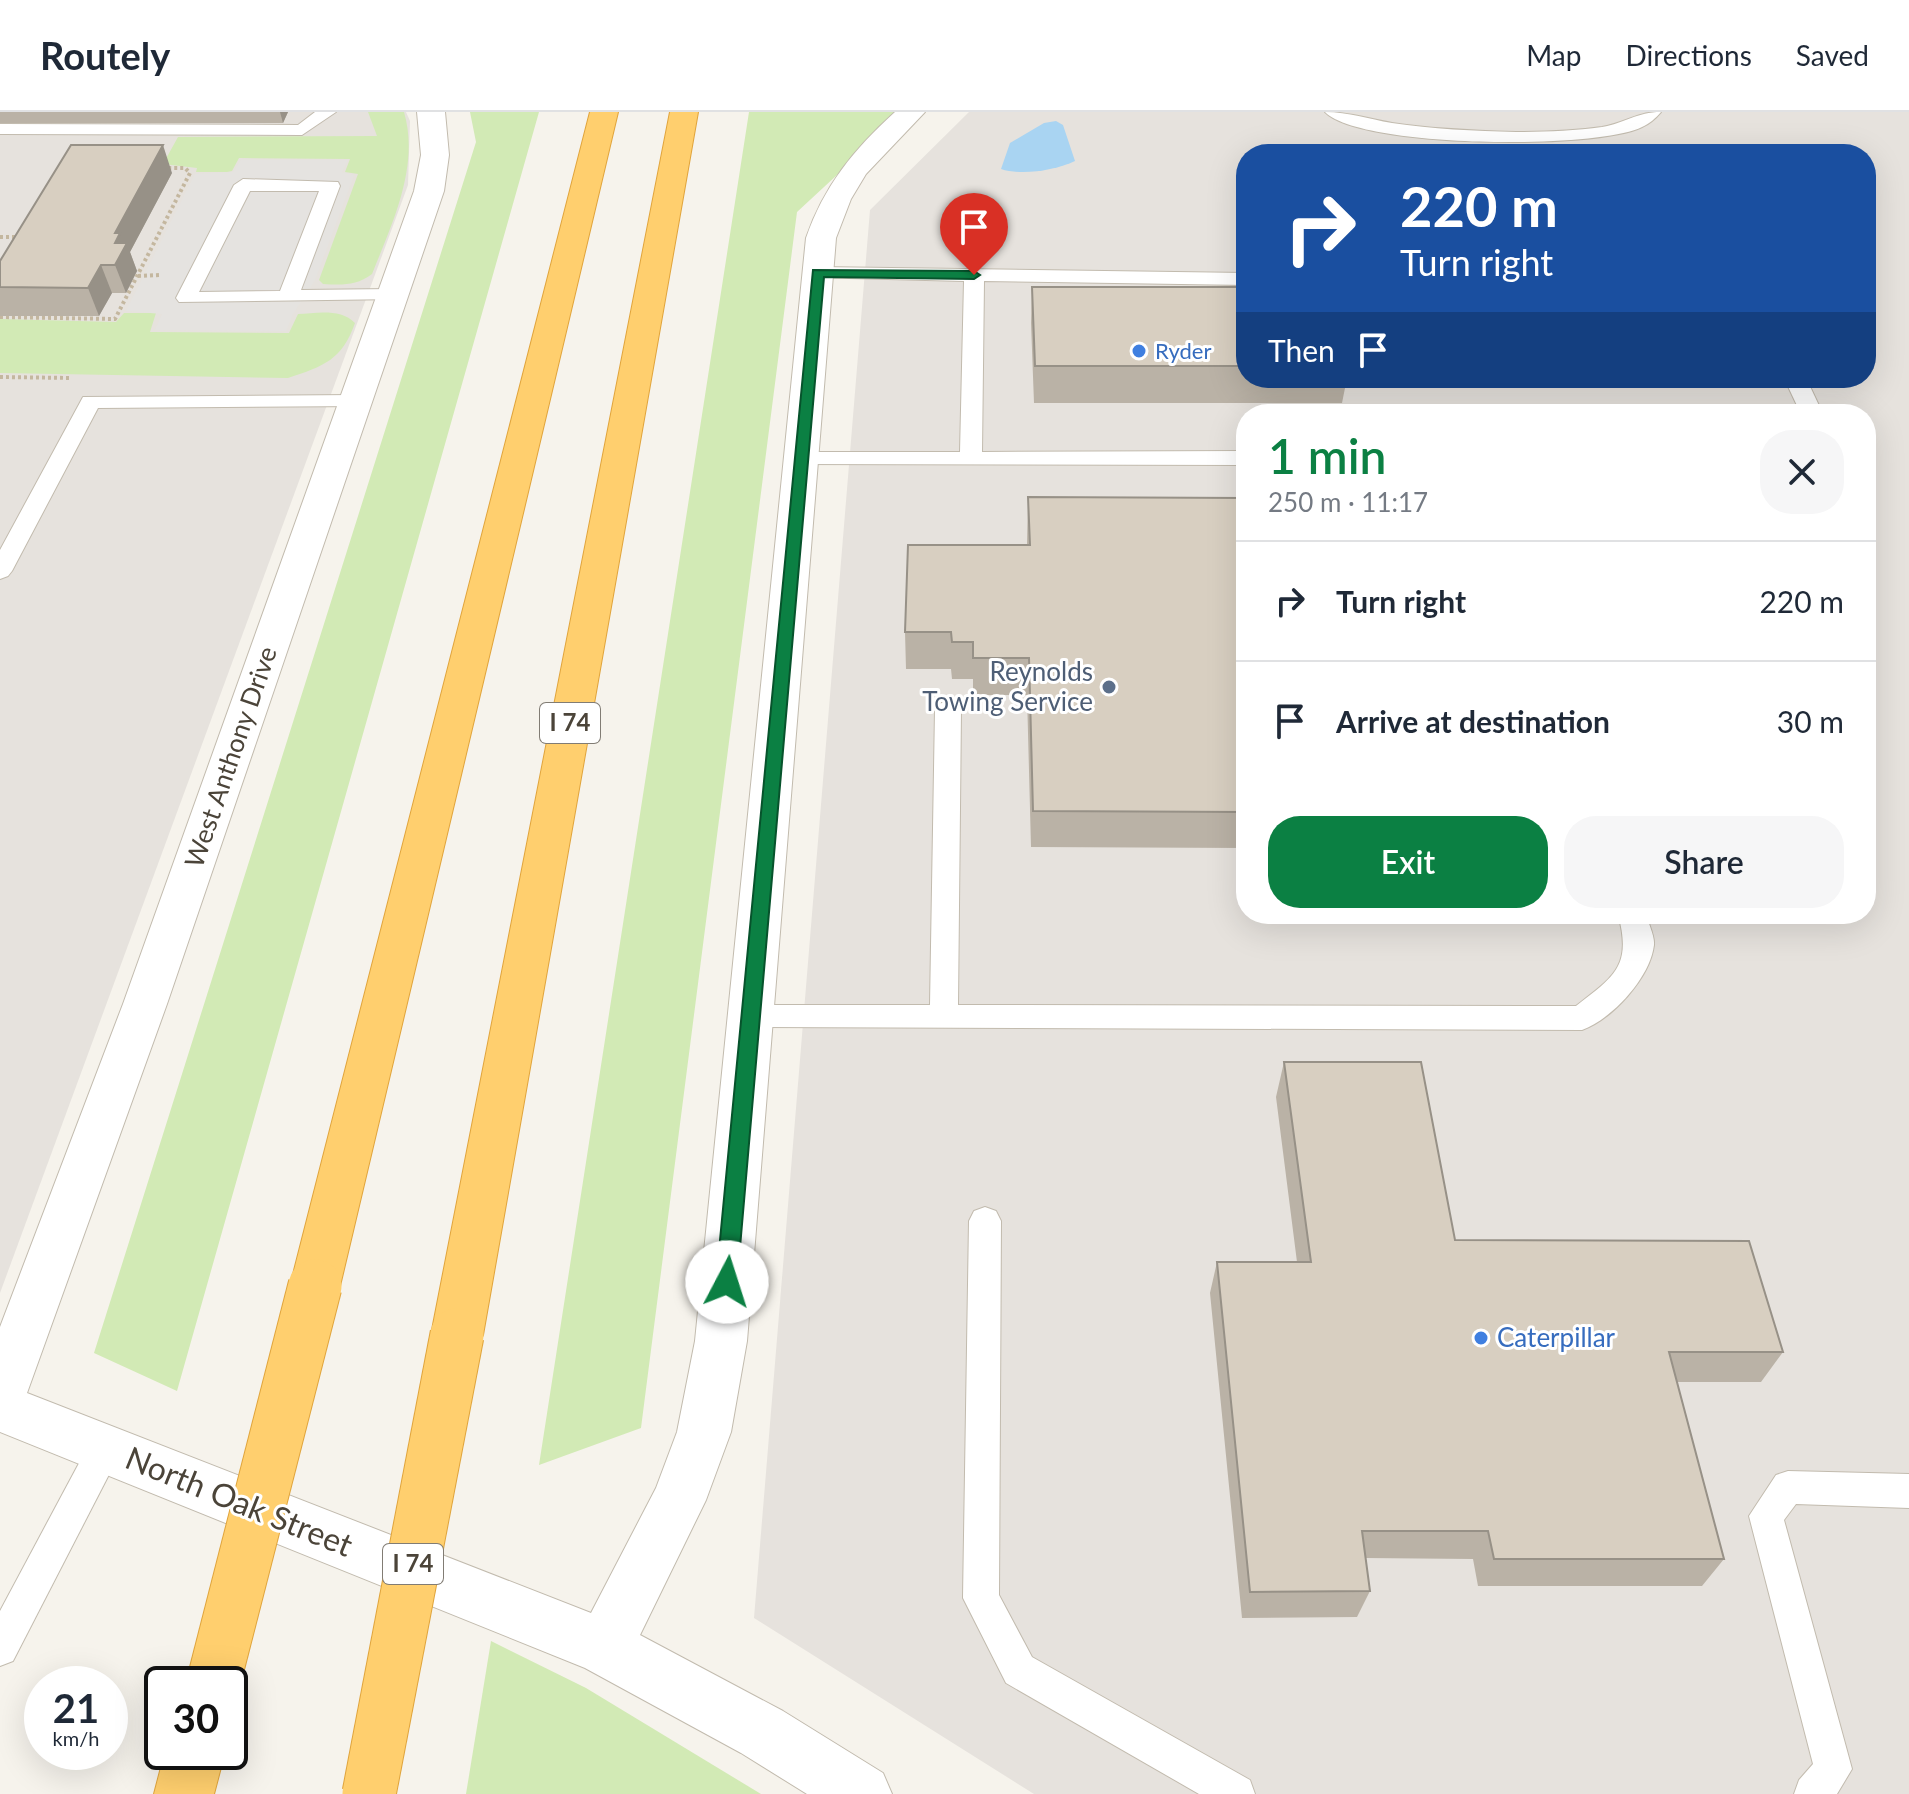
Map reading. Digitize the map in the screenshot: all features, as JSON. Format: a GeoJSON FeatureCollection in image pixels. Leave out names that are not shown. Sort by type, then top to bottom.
{"type":"FeatureCollection","features":[{"type":"Feature","properties":{"kind":"highway"},"geometry":{"type":"LineString","coordinates":[[218,1666],[315,1286],[604,112]]}},
{"type":"Feature","properties":{"kind":"highway","name":"I 74"},"geometry":{"type":"LineString","coordinates":[[369,1794],[684,112]]}},
{"type":"Feature","properties":{"kind":"highway"},"geometry":{"type":"LineString","coordinates":[[184,1794],[190,1770]]}},
{"type":"Feature","properties":{"kind":"street","name":"West Anthony Drive"},"geometry":{"type":"LineString","coordinates":[[0,1396],[145,1004],[429,191],[435,155],[431,112]]}},
{"type":"Feature","properties":{"kind":"street"},"geometry":{"type":"LineString","coordinates":[[604,1647],[679,1500],[704,1432],[721,1341],[821,238],[829,210],[845,180],[870,150],[911,112]]}},
{"type":"Feature","properties":{"kind":"street","name":"North Oak Street"},"geometry":{"type":"LineString","coordinates":[[0,1407],[604,1647],[762,1732],[862,1794]]}},
{"type":"Feature","properties":{"kind":"lane"},"geometry":{"type":"LineString","coordinates":[[0,129],[302,130],[327,112]]}},
{"type":"Feature","properties":{"kind":"lane"},"geometry":{"type":"LineString","coordinates":[[1334,112],[1370,125],[1443,134],[1532,138],[1625,130],[1646,120],[1652,112]]}},
{"type":"Feature","properties":{"kind":"lane"},"geometry":{"type":"LineString","coordinates":[[288,297],[331,186],[243,185],[186,298],[288,297],[393,295]]}},
{"type":"Feature","properties":{"kind":"lane"},"geometry":{"type":"LineString","coordinates":[[818,273],[1236,279]]}},
{"type":"Feature","properties":{"kind":"lane"},"geometry":{"type":"LineString","coordinates":[[971,459],[974,275]]}},
{"type":"Feature","properties":{"kind":"lane"},"geometry":{"type":"LineString","coordinates":[[0,571],[91,402],[356,401]]}},
{"type":"Feature","properties":{"kind":"lane"},"geometry":{"type":"LineString","coordinates":[[801,459],[1236,458]]}},
{"type":"Feature","properties":{"kind":"lane"},"geometry":{"type":"LineString","coordinates":[[944,1017],[948,710]]}},
{"type":"Feature","properties":{"kind":"lane"},"geometry":{"type":"LineString","coordinates":[[751,1016],[1582,1018],[1623,985],[1640,944],[1635,924]]}},
{"type":"Feature","properties":{"kind":"lane"},"geometry":{"type":"LineString","coordinates":[[985,1221],[981,1598],[1019,1670],[1236,1794]]}},
{"type":"Feature","properties":{"kind":"lane"},"geometry":{"type":"LineString","coordinates":[[0,1648],[105,1448]]}},
{"type":"Feature","properties":{"kind":"lane"},"geometry":{"type":"LineString","coordinates":[[1813,1794],[1833,1769],[1766,1516],[1788,1487],[1909,1491]]}},
{"type":"Feature","properties":{"kind":"path"},"geometry":{"type":"LineString","coordinates":[[0,317],[115,319],[190,173],[185,168],[157,168]]}},
{"type":"Feature","properties":{"kind":"path"},"geometry":{"type":"LineString","coordinates":[[0,237],[25,237]]}},
{"type":"Feature","properties":{"kind":"shaded area"},"geometry":{"type":"Polygon","coordinates":[[[0,112],[406,112],[410,121],[408,185],[0,1293],[0,112]]]}},
{"type":"Feature","properties":{"kind":"shaded area"},"geometry":{"type":"Polygon","coordinates":[[[969,112],[1909,112],[1909,1794],[1034,1794],[754,1618],[870,210],[969,112]]]}},
{"type":"Feature","properties":{"kind":"shaded area"},"geometry":{"type":"Polygon","coordinates":[[[241,160],[348,160],[342,172],[354,175],[315,280],[286,331],[155,330],[162,314],[126,311],[195,174],[233,172],[241,160]]]}},
{"type":"Feature","properties":{"kind":"green space"},"geometry":{"type":"Polygon","coordinates":[[[368,112],[404,112],[409,153],[402,194],[372,274],[354,283],[323,284],[319,280],[358,174],[345,172],[350,159],[239,158],[232,171],[227,172],[196,172],[197,168],[163,164],[178,137],[377,136],[368,112]]]}},
{"type":"Feature","properties":{"kind":"green space"},"geometry":{"type":"Polygon","coordinates":[[[470,112],[539,112],[177,1391],[94,1353],[476,142],[470,112]]]}},
{"type":"Feature","properties":{"kind":"green space"},"geometry":{"type":"Polygon","coordinates":[[[749,112],[905,112],[797,212],[641,1428],[539,1465],[749,112]]]}},
{"type":"Feature","properties":{"kind":"green space"},"geometry":{"type":"Polygon","coordinates":[[[320,312],[343,315],[355,323],[344,346],[330,360],[288,378],[0,373],[0,319],[116,322],[124,313],[156,313],[150,332],[289,333],[298,314],[320,312]]]}},
{"type":"Feature","properties":{"kind":"green space"},"geometry":{"type":"Polygon","coordinates":[[[491,1641],[586,1688],[761,1794],[466,1794],[491,1641]]]}},
{"type":"Feature","properties":{"kind":"water"},"geometry":{"type":"Polygon","coordinates":[[[1056,121],[1063,125],[1075,161],[1039,171],[1001,169],[1010,143],[1044,123],[1056,121]]]}},
{"type":"Feature","properties":{"kind":"building"},"geometry":{"type":"Polygon","coordinates":[[[71,145],[163,145],[115,233],[120,233],[115,243],[127,243],[115,265],[101,265],[88,288],[0,287],[0,261],[71,145]]]}},
{"type":"Feature","properties":{"kind":"building"},"geometry":{"type":"Polygon","coordinates":[[[1032,287],[1236,287],[1236,366],[1035,366],[1032,287]]]}},
{"type":"Feature","properties":{"kind":"building","name":"Reynolds Towing Service"},"geometry":{"type":"Polygon","coordinates":[[[1028,497],[1236,498],[1236,812],[1033,811],[1029,658],[973,658],[973,642],[952,642],[951,632],[905,632],[908,545],[1030,545],[1028,497]]]}},
{"type":"Feature","properties":{"kind":"building","name":"Caterpillar"},"geometry":{"type":"Polygon","coordinates":[[[1284,1062],[1421,1062],[1455,1240],[1749,1241],[1783,1352],[1669,1352],[1724,1559],[1494,1559],[1488,1531],[1362,1531],[1370,1591],[1250,1592],[1217,1262],[1311,1262],[1284,1062]]]}},
{"type":"Feature","properties":{"kind":"place","name":"Ryder"},"geometry":{"type":"Point","coordinates":[1139,351]}},
{"type":"Feature","properties":{"kind":"place","name":"Reynolds Towing Service"},"geometry":{"type":"Point","coordinates":[1109,687]}},
{"type":"Feature","properties":{"kind":"place","name":"Caterpillar"},"geometry":{"type":"Point","coordinates":[1481,1338]}},
{"type":"Feature","properties":{"kind":"route"},"geometry":{"type":"LineString","coordinates":[[727,1282],[818,273],[974,275]]}}]}
